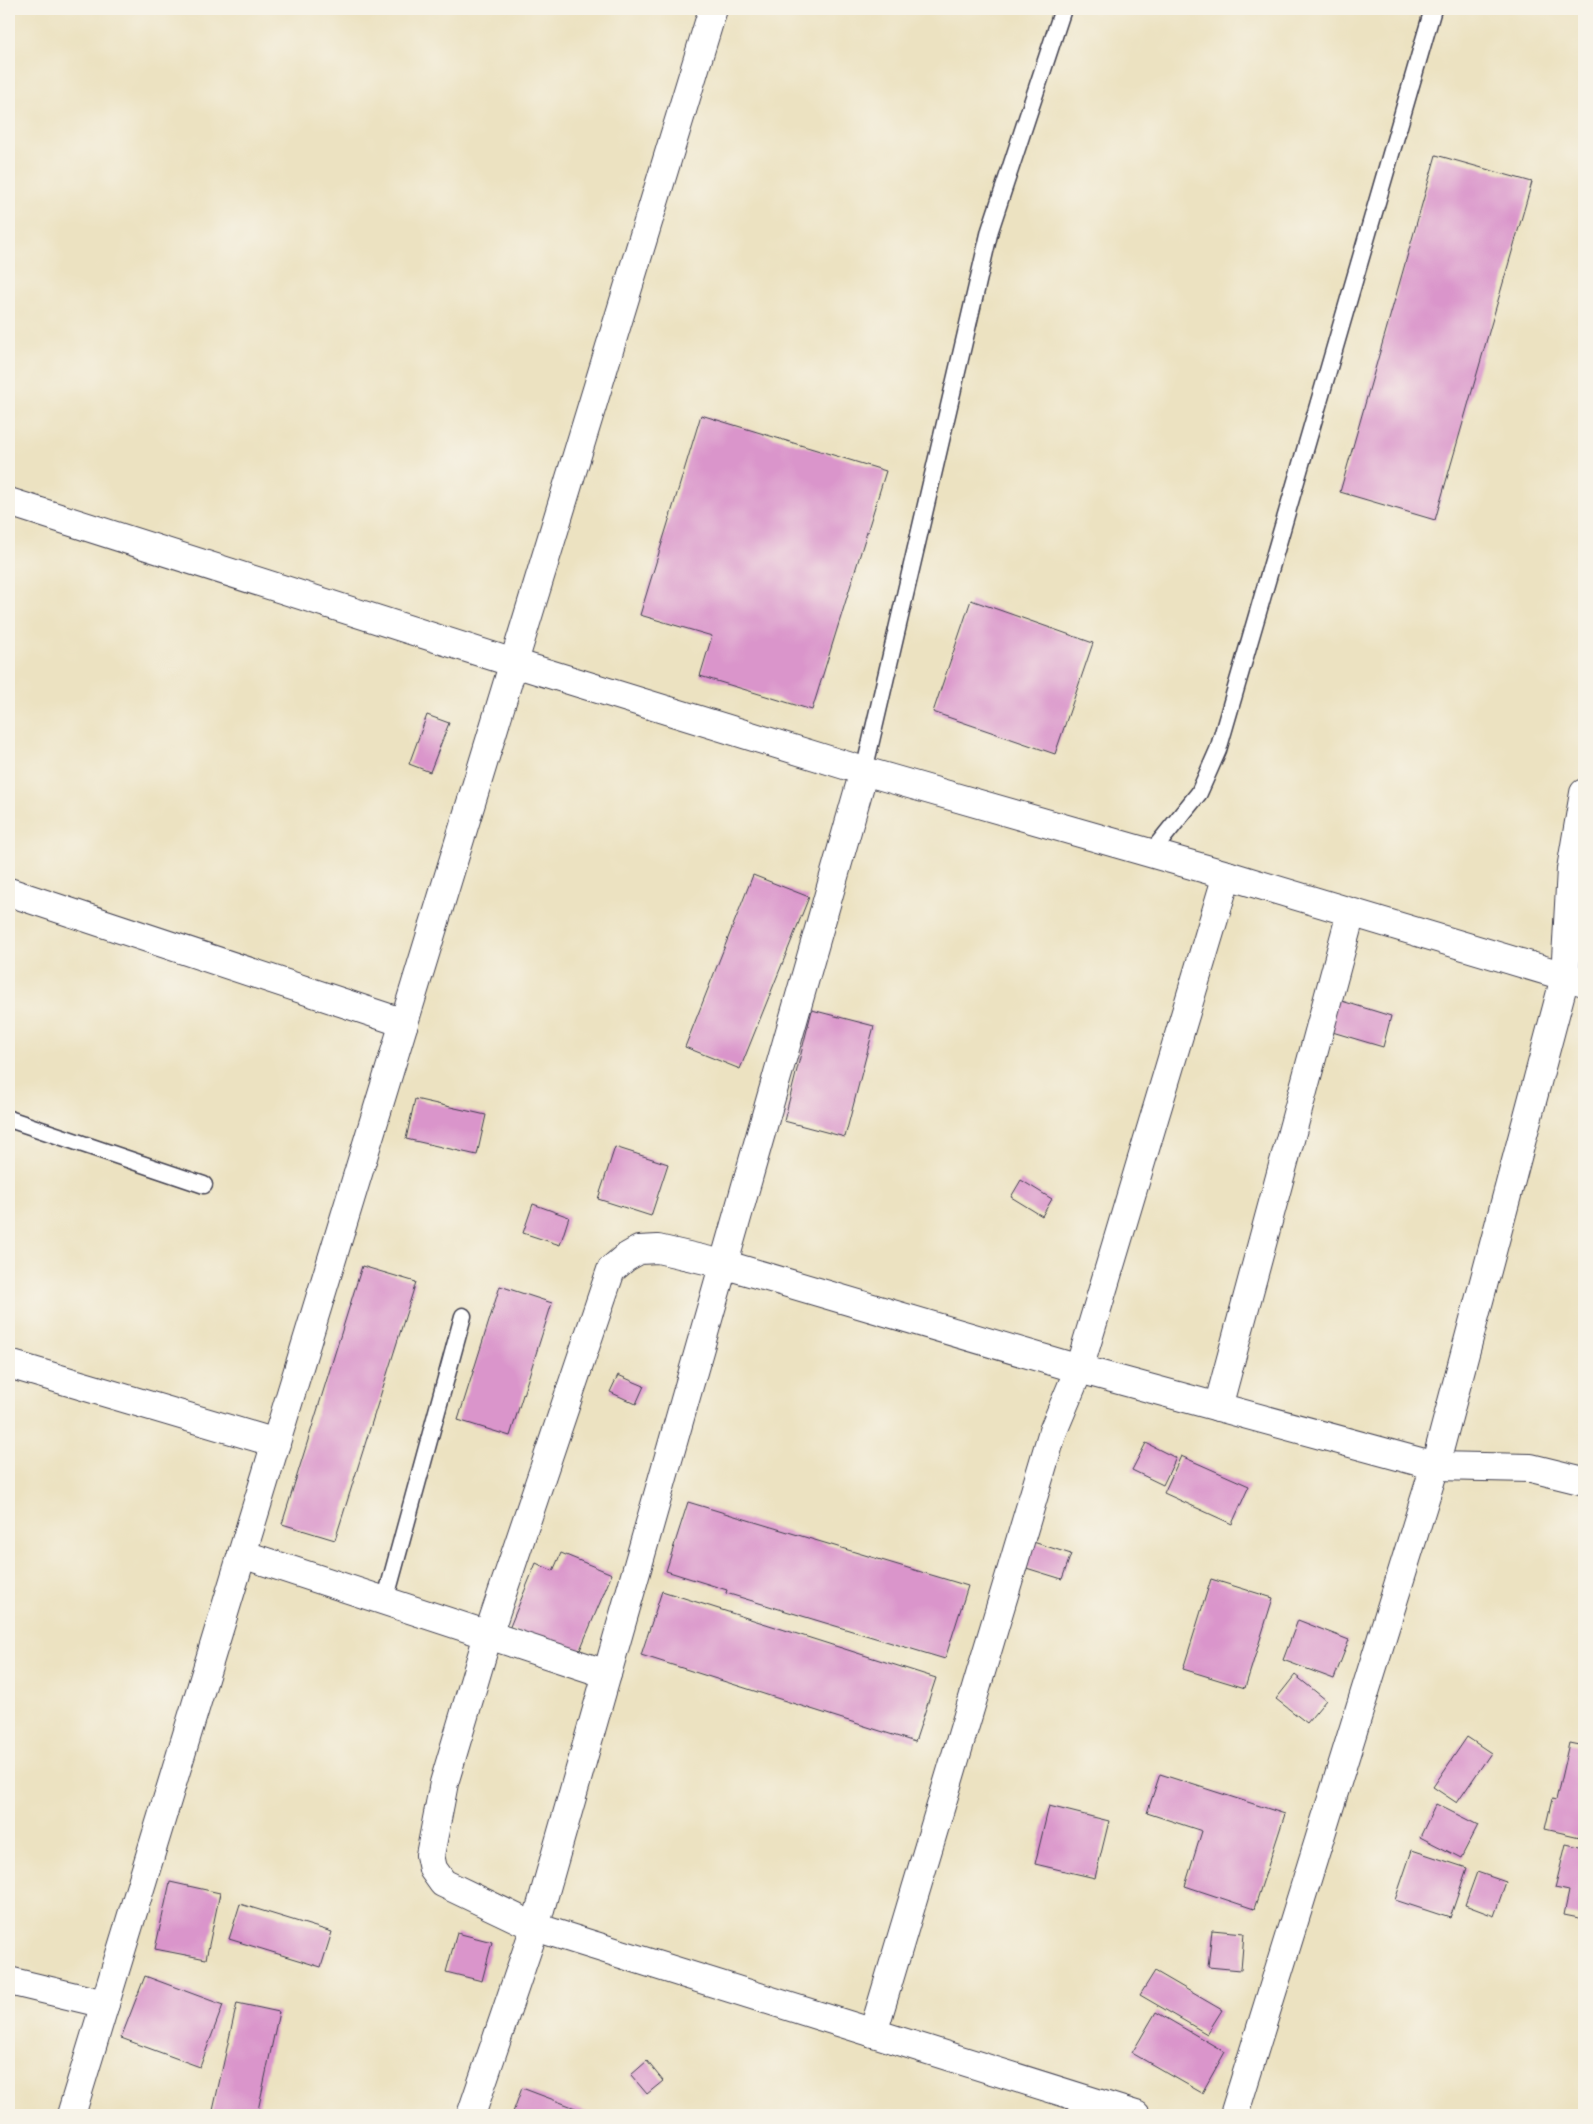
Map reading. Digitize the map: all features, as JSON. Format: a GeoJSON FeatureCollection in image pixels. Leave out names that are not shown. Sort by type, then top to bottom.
{"type":"FeatureCollection","features":[{"type":"Feature","properties":{"kind":"street"},"geometry":{"type":"LineString","coordinates":[[71,2115],[713,9]]}},
{"type":"Feature","properties":{"kind":"street"},"geometry":{"type":"LineString","coordinates":[[9,502],[514,663],[864,771],[1227,875],[1575,979]]}},
{"type":"Feature","properties":{"kind":"street"},"geometry":{"type":"LineString","coordinates":[[471,2115],[535,1927],[864,771]]}},
{"type":"Feature","properties":{"kind":"street"},"geometry":{"type":"LineString","coordinates":[[1234,2115],[1435,1466],[1575,979],[1571,869],[1584,793]]}},
{"type":"Feature","properties":{"kind":"street"},"geometry":{"type":"LineString","coordinates":[[873,2033],[1053,1431],[1079,1369],[1227,875]]}},
{"type":"Feature","properties":{"kind":"street"},"geometry":{"type":"LineString","coordinates":[[9,892],[404,1023]]}},
{"type":"Feature","properties":{"kind":"street"},"geometry":{"type":"LineString","coordinates":[[1218,1407],[1351,913]]}},
{"type":"Feature","properties":{"kind":"street"},"geometry":{"type":"LineString","coordinates":[[1136,2115],[535,1927],[443,1883],[434,1869],[430,1855],[444,1783],[488,1635],[611,1270],[625,1258],[640,1250],[658,1249],[723,1264],[1079,1369],[1435,1466],[1531,1468],[1584,1481]]}},
{"type":"Feature","properties":{"kind":"street"},"geometry":{"type":"LineString","coordinates":[[9,1364],[276,1443]]}},
{"type":"Feature","properties":{"kind":"street"},"geometry":{"type":"LineString","coordinates":[[242,1554],[607,1674]]}},
{"type":"Feature","properties":{"kind":"street"},"geometry":{"type":"LineString","coordinates":[[9,1981],[105,2004]]}},
{"type":"Feature","properties":{"kind":"lane"},"geometry":{"type":"LineString","coordinates":[[864,771],[990,230],[1063,9]]}},
{"type":"Feature","properties":{"kind":"lane"},"geometry":{"type":"LineString","coordinates":[[1150,854],[1199,793],[1218,750],[1433,9]]}},
{"type":"Feature","properties":{"kind":"lane"},"geometry":{"type":"LineString","coordinates":[[9,1119],[204,1185]]}},
{"type":"Feature","properties":{"kind":"lane"},"geometry":{"type":"LineString","coordinates":[[385,1601],[463,1316]]}},
{"type":"Feature","properties":{"kind":"building"},"geometry":{"type":"Polygon","coordinates":[[[1436,155],[1532,182],[1435,520],[1340,492],[1436,155]]]}},
{"type":"Feature","properties":{"kind":"building"},"geometry":{"type":"Polygon","coordinates":[[[701,415],[886,471],[812,710],[700,676],[712,636],[640,615],[701,415]]]}},
{"type":"Feature","properties":{"kind":"building"},"geometry":{"type":"Polygon","coordinates":[[[971,600],[1093,643],[1055,754],[933,712],[971,600]]]}},
{"type":"Feature","properties":{"kind":"building"},"geometry":{"type":"Polygon","coordinates":[[[427,715],[449,723],[430,772],[409,764],[427,715]]]}},
{"type":"Feature","properties":{"kind":"building"},"geometry":{"type":"Polygon","coordinates":[[[753,875],[809,897],[740,1069],[685,1047],[753,875]]]}},
{"type":"Feature","properties":{"kind":"building"},"geometry":{"type":"Polygon","coordinates":[[[1322,995],[1391,1016],[1383,1047],[1312,1026],[1322,995]]]}},
{"type":"Feature","properties":{"kind":"building"},"geometry":{"type":"Polygon","coordinates":[[[812,1010],[874,1026],[845,1137],[784,1121],[812,1010]]]}},
{"type":"Feature","properties":{"kind":"building"},"geometry":{"type":"Polygon","coordinates":[[[415,1099],[486,1115],[477,1155],[406,1139],[415,1099]]]}},
{"type":"Feature","properties":{"kind":"building"},"geometry":{"type":"Polygon","coordinates":[[[615,1147],[668,1164],[651,1216],[598,1199],[615,1147]]]}},
{"type":"Feature","properties":{"kind":"building"},"geometry":{"type":"Polygon","coordinates":[[[1021,1180],[1052,1199],[1042,1216],[1011,1197],[1021,1180]]]}},
{"type":"Feature","properties":{"kind":"building"},"geometry":{"type":"Polygon","coordinates":[[[533,1204],[569,1217],[560,1245],[523,1233],[533,1204]]]}},
{"type":"Feature","properties":{"kind":"building"},"geometry":{"type":"Polygon","coordinates":[[[362,1266],[416,1282],[335,1540],[282,1524],[362,1266]]]}},
{"type":"Feature","properties":{"kind":"building"},"geometry":{"type":"Polygon","coordinates":[[[500,1286],[552,1303],[510,1436],[458,1420],[500,1286]]]}},
{"type":"Feature","properties":{"kind":"building"},"geometry":{"type":"Polygon","coordinates":[[[618,1375],[644,1386],[636,1404],[610,1392],[618,1375]]]}},
{"type":"Feature","properties":{"kind":"building"},"geometry":{"type":"Polygon","coordinates":[[[1146,1443],[1176,1458],[1163,1485],[1132,1470],[1146,1443]]]}},
{"type":"Feature","properties":{"kind":"building"},"geometry":{"type":"Polygon","coordinates":[[[1181,1456],[1249,1486],[1232,1524],[1164,1493],[1181,1456]]]}},
{"type":"Feature","properties":{"kind":"building"},"geometry":{"type":"Polygon","coordinates":[[[688,1502],[968,1586],[945,1659],[726,1593],[727,1590],[666,1571],[688,1502]]]}},
{"type":"Feature","properties":{"kind":"building"},"geometry":{"type":"Polygon","coordinates":[[[1030,1541],[1071,1554],[1062,1579],[1023,1567],[1030,1541]]]}},
{"type":"Feature","properties":{"kind":"building"},"geometry":{"type":"Polygon","coordinates":[[[561,1553],[612,1574],[577,1657],[509,1629],[536,1563],[553,1571],[561,1553]]]}},
{"type":"Feature","properties":{"kind":"building"},"geometry":{"type":"Polygon","coordinates":[[[1211,1579],[1273,1598],[1245,1688],[1183,1669],[1211,1579]]]}},
{"type":"Feature","properties":{"kind":"building"},"geometry":{"type":"Polygon","coordinates":[[[662,1591],[936,1678],[915,1742],[641,1655],[662,1591]]]}},
{"type":"Feature","properties":{"kind":"building"},"geometry":{"type":"Polygon","coordinates":[[[1298,1620],[1349,1640],[1334,1679],[1283,1660],[1298,1620]]]}},
{"type":"Feature","properties":{"kind":"building"},"geometry":{"type":"Polygon","coordinates":[[[1295,1675],[1326,1700],[1307,1723],[1276,1699],[1295,1675]]]}},
{"type":"Feature","properties":{"kind":"building"},"geometry":{"type":"Polygon","coordinates":[[[1467,1737],[1491,1753],[1457,1803],[1433,1787],[1467,1737]]]}},
{"type":"Feature","properties":{"kind":"building"},"geometry":{"type":"Polygon","coordinates":[[[1569,1743],[1584,1746],[1584,1838],[1545,1829],[1552,1799],[1556,1800],[1569,1743]]]}},
{"type":"Feature","properties":{"kind":"building"},"geometry":{"type":"Polygon","coordinates":[[[1160,1774],[1285,1814],[1254,1909],[1185,1886],[1202,1831],[1147,1813],[1160,1774]]]}},
{"type":"Feature","properties":{"kind":"building"},"geometry":{"type":"Polygon","coordinates":[[[1436,1804],[1478,1825],[1461,1858],[1420,1837],[1436,1804]]]}},
{"type":"Feature","properties":{"kind":"building"},"geometry":{"type":"Polygon","coordinates":[[[1049,1806],[1109,1821],[1095,1878],[1035,1864],[1049,1806]]]}},
{"type":"Feature","properties":{"kind":"building"},"geometry":{"type":"Polygon","coordinates":[[[1566,1844],[1584,1848],[1584,1919],[1564,1915],[1569,1891],[1555,1888],[1566,1844]]]}},
{"type":"Feature","properties":{"kind":"building"},"geometry":{"type":"Polygon","coordinates":[[[1412,1850],[1467,1868],[1450,1918],[1395,1900],[1412,1850]]]}},
{"type":"Feature","properties":{"kind":"building"},"geometry":{"type":"Polygon","coordinates":[[[1477,1872],[1506,1882],[1494,1916],[1465,1905],[1477,1872]]]}},
{"type":"Feature","properties":{"kind":"building"},"geometry":{"type":"Polygon","coordinates":[[[170,1882],[220,1893],[206,1959],[155,1949],[170,1882]]]}},
{"type":"Feature","properties":{"kind":"building"},"geometry":{"type":"Polygon","coordinates":[[[240,1904],[332,1932],[321,1967],[229,1939],[240,1904]]]}},
{"type":"Feature","properties":{"kind":"building"},"geometry":{"type":"Polygon","coordinates":[[[1212,1930],[1244,1933],[1241,1970],[1208,1967],[1212,1930]]]}},
{"type":"Feature","properties":{"kind":"building"},"geometry":{"type":"Polygon","coordinates":[[[457,1933],[492,1942],[482,1981],[446,1972],[457,1933]]]}},
{"type":"Feature","properties":{"kind":"building"},"geometry":{"type":"Polygon","coordinates":[[[1155,1971],[1222,2010],[1207,2034],[1140,1995],[1155,1971]]]}},
{"type":"Feature","properties":{"kind":"building"},"geometry":{"type":"Polygon","coordinates":[[[145,1976],[223,2005],[200,2067],[121,2038],[145,1976]]]}},
{"type":"Feature","properties":{"kind":"building"},"geometry":{"type":"Polygon","coordinates":[[[237,2003],[279,2012],[257,2115],[212,2115],[237,2003]]]}},
{"type":"Feature","properties":{"kind":"building"},"geometry":{"type":"Polygon","coordinates":[[[1156,2012],[1225,2052],[1202,2093],[1132,2053],[1156,2012]]]}},
{"type":"Feature","properties":{"kind":"building"},"geometry":{"type":"Polygon","coordinates":[[[647,2061],[663,2081],[647,2094],[631,2075],[647,2061]]]}},
{"type":"Feature","properties":{"kind":"building"},"geometry":{"type":"Polygon","coordinates":[[[522,2088],[594,2115],[512,2115],[522,2088]]]}}]}
